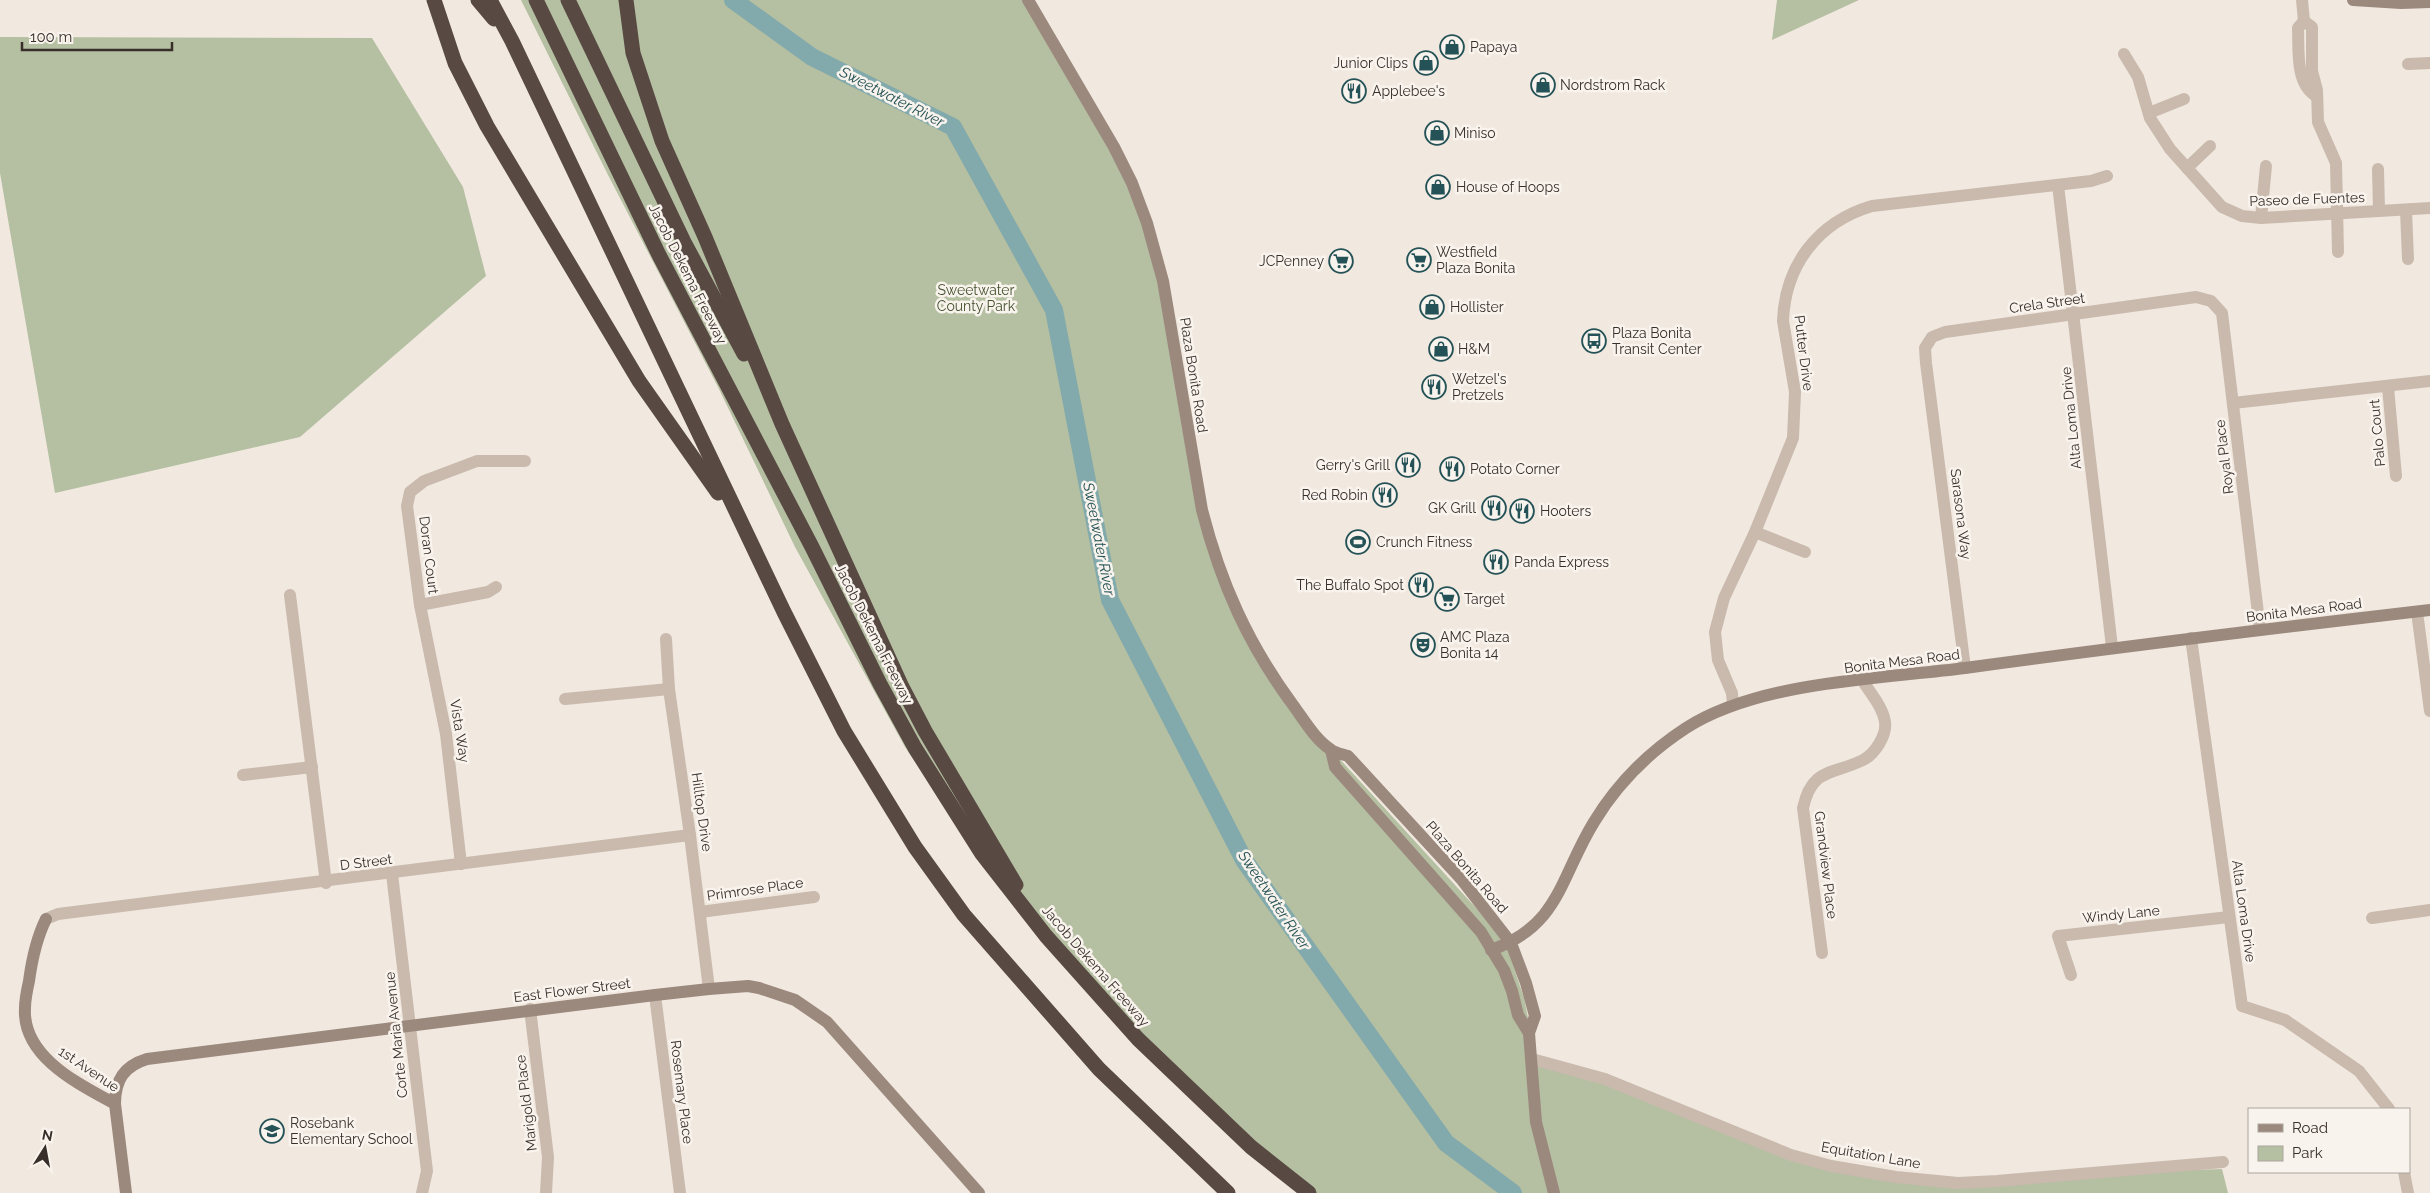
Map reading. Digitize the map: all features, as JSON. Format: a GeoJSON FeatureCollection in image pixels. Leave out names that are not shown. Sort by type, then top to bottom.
{"type":"FeatureCollection","features":[{"type":"Feature","properties":{"kind":"highway"},"geometry":{"type":"LineString","coordinates":[[434,0],[455,63],[487,126],[640,381],[743,530]]}},
{"type":"Feature","properties":{"kind":"highway"},"geometry":{"type":"LineString","coordinates":[[478,0],[512,41]]}},
{"type":"Feature","properties":{"kind":"highway"},"geometry":{"type":"LineString","coordinates":[[490,0],[512,41],[743,530],[844,731],[915,847],[964,915],[1099,1069],[1225,1191]]}},
{"type":"Feature","properties":{"kind":"highway","name":"Jacob Dekema Freeway"},"geometry":{"type":"LineString","coordinates":[[536,0],[659,255],[812,547],[880,684],[915,748],[982,854],[1046,936],[1138,1039],[1251,1147],[1309,1193]]}},
{"type":"Feature","properties":{"kind":"highway"},"geometry":{"type":"LineString","coordinates":[[568,0],[684,242],[782,424]]}},
{"type":"Feature","properties":{"kind":"highway"},"geometry":{"type":"LineString","coordinates":[[626,0],[634,52],[662,141],[706,237],[782,424],[911,704],[1046,936]]}},
{"type":"Feature","properties":{"kind":"street","name":"Plaza Bonita Road"},"geometry":{"type":"LineString","coordinates":[[1028,0],[1114,147],[1132,183],[1147,223],[1163,281],[1202,510],[1211,546],[1235,610],[1273,678],[1314,732],[1331,750],[1348,756],[1462,880],[1511,943],[1526,983],[1535,1016],[1529,1033]]}},
{"type":"Feature","properties":{"kind":"street"},"geometry":{"type":"LineString","coordinates":[[2302,0],[2304,21],[2298,28],[2300,72],[2310,93],[2316,96],[2318,122],[2336,163],[2338,252]]}},
{"type":"Feature","properties":{"kind":"street"},"geometry":{"type":"LineString","coordinates":[[2353,0],[2401,3],[2430,2]]}},
{"type":"Feature","properties":{"kind":"street","name":"Paseo de Fuentes"},"geometry":{"type":"LineString","coordinates":[[2124,54],[2138,77],[2149,113],[2170,149],[2222,207],[2242,216],[2261,218],[2430,208]]}},
{"type":"Feature","properties":{"kind":"street"},"geometry":{"type":"LineString","coordinates":[[2408,64],[2430,62]]}},
{"type":"Feature","properties":{"kind":"street"},"geometry":{"type":"LineString","coordinates":[[2149,113],[2184,99]]}},
{"type":"Feature","properties":{"kind":"street"},"geometry":{"type":"LineString","coordinates":[[2187,168],[2210,146]]}},
{"type":"Feature","properties":{"kind":"street"},"geometry":{"type":"LineString","coordinates":[[2261,218],[2266,166]]}},
{"type":"Feature","properties":{"kind":"street"},"geometry":{"type":"LineString","coordinates":[[2378,169],[2379,211]]}},
{"type":"Feature","properties":{"kind":"street","name":"Putter Drive"},"geometry":{"type":"LineString","coordinates":[[1733,705],[1732,693],[1718,660],[1715,632],[1724,598],[1755,532],[1793,438],[1795,392],[1783,321],[1791,278],[1809,246],[1837,221],[1872,206],[2091,181],[2107,176]]}},
{"type":"Feature","properties":{"kind":"street","name":"Alta Loma Drive"},"geometry":{"type":"LineString","coordinates":[[2058,185],[2112,648]]}},
{"type":"Feature","properties":{"kind":"street"},"geometry":{"type":"LineString","coordinates":[[2406,210],[2408,259]]}},
{"type":"Feature","properties":{"kind":"street","name":"Crela Street"},"geometry":{"type":"LineString","coordinates":[[1926,363],[1925,348],[1932,337],[1946,332],[2196,296]]}},
{"type":"Feature","properties":{"kind":"street","name":"Royal Place"},"geometry":{"type":"LineString","coordinates":[[2196,296],[2211,301],[2222,313],[2260,630]]}},
{"type":"Feature","properties":{"kind":"street","name":"Sarasona Way"},"geometry":{"type":"LineString","coordinates":[[1926,363],[1965,668]]}},
{"type":"Feature","properties":{"kind":"street"},"geometry":{"type":"LineString","coordinates":[[2233,403],[2430,381]]}},
{"type":"Feature","properties":{"kind":"street","name":"Palo Court"},"geometry":{"type":"LineString","coordinates":[[2388,387],[2396,476]]}},
{"type":"Feature","properties":{"kind":"street","name":"Doran Court"},"geometry":{"type":"LineString","coordinates":[[496,587],[488,592],[420,605],[407,506],[410,492],[424,481],[477,461],[525,461]]}},
{"type":"Feature","properties":{"kind":"street"},"geometry":{"type":"LineString","coordinates":[[1755,532],[1805,552]]}},
{"type":"Feature","properties":{"kind":"street"},"geometry":{"type":"LineString","coordinates":[[290,595],[326,882]]}},
{"type":"Feature","properties":{"kind":"street","name":"Vista Way"},"geometry":{"type":"LineString","coordinates":[[420,605],[446,734],[461,864]]}},
{"type":"Feature","properties":{"kind":"street"},"geometry":{"type":"LineString","coordinates":[[2424,611],[2430,711]]}},
{"type":"Feature","properties":{"kind":"street","name":"Bonita Mesa Road"},"geometry":{"type":"LineString","coordinates":[[1491,950],[1511,943],[1547,914],[1556,901],[1574,857],[1595,820],[1618,788],[1644,760],[1687,727],[1733,705],[1788,690],[2191,638],[2424,611]]}},
{"type":"Feature","properties":{"kind":"street","name":"Alta Loma Drive"},"geometry":{"type":"LineString","coordinates":[[2191,638],[2242,1006],[2285,1020],[2360,1071],[2388,1108]]}},
{"type":"Feature","properties":{"kind":"street","name":"Hilltop Drive"},"geometry":{"type":"LineString","coordinates":[[666,639],[668,689],[690,835],[709,989]]}},
{"type":"Feature","properties":{"kind":"street","name":"Grandview Place"},"geometry":{"type":"LineString","coordinates":[[1822,953],[1803,808],[1810,789],[1818,778],[1829,771],[1864,760],[1877,746],[1883,735],[1885,722],[1881,709],[1863,681]]}},
{"type":"Feature","properties":{"kind":"street"},"geometry":{"type":"LineString","coordinates":[[565,699],[668,689]]}},
{"type":"Feature","properties":{"kind":"street","name":"Plaza Bonita Road"},"geometry":{"type":"LineString","coordinates":[[1331,750],[1335,767],[1453,898],[1481,932],[1504,970],[1518,1015],[1529,1033],[1536,1122],[1554,1193]]}},
{"type":"Feature","properties":{"kind":"street"},"geometry":{"type":"LineString","coordinates":[[243,775],[312,768]]}},
{"type":"Feature","properties":{"kind":"street","name":"D Street"},"geometry":{"type":"LineString","coordinates":[[46,919],[58,914],[392,874],[690,835]]}},
{"type":"Feature","properties":{"kind":"street","name":"Corte Maria Avenue"},"geometry":{"type":"LineString","coordinates":[[392,874],[427,1171],[422,1193]]}},
{"type":"Feature","properties":{"kind":"street","name":"Primrose Place"},"geometry":{"type":"LineString","coordinates":[[700,912],[814,897]]}},
{"type":"Feature","properties":{"kind":"street"},"geometry":{"type":"LineString","coordinates":[[2372,918],[2430,910]]}},
{"type":"Feature","properties":{"kind":"street","name":"Windy Lane"},"geometry":{"type":"LineString","coordinates":[[2071,976],[2058,936],[2229,917]]}},
{"type":"Feature","properties":{"kind":"street","name":"1st Avenue"},"geometry":{"type":"LineString","coordinates":[[46,919],[37,938],[24,1009],[32,1040],[36,1048],[48,1061],[84,1087],[115,1104],[126,1193]]}},
{"type":"Feature","properties":{"kind":"street","name":"East Flower Street"},"geometry":{"type":"LineString","coordinates":[[115,1104],[117,1082],[124,1071],[132,1064],[147,1059],[530,1010],[748,986],[771,990],[795,1000],[818,1013],[979,1193]]}},
{"type":"Feature","properties":{"kind":"street","name":"Rosemary Place"},"geometry":{"type":"LineString","coordinates":[[655,995],[680,1193]]}},
{"type":"Feature","properties":{"kind":"street","name":"Marigold Place"},"geometry":{"type":"LineString","coordinates":[[530,1010],[548,1157],[546,1193]]}},
{"type":"Feature","properties":{"kind":"street","name":"Equitation Lane"},"geometry":{"type":"LineString","coordinates":[[1532,1059],[1605,1080],[1791,1155],[1831,1166],[1896,1177],[1958,1183],[2223,1162]]}},
{"type":"Feature","properties":{"kind":"street"},"geometry":{"type":"LineString","coordinates":[[2404,1173],[2408,1193]]}},
{"type":"Feature","properties":{"kind":"green space","name":"Sweetwater County Park"},"geometry":{"type":"Polygon","coordinates":[[[521,0],[1029,0],[1141,206],[1221,576],[1304,720],[1477,909],[1507,947],[1524,998],[1530,1027],[1532,1064],[1606,1080],[1757,1142],[1896,1180],[2222,1169],[2228,1193],[1308,1193],[1138,1039],[980,856],[905,747],[795,547],[718,387],[608,175],[521,0]]]}},
{"type":"Feature","properties":{"kind":"green space"},"geometry":{"type":"Polygon","coordinates":[[[1777,0],[1859,0],[1772,40],[1777,0]]]}},
{"type":"Feature","properties":{"kind":"green space"},"geometry":{"type":"Polygon","coordinates":[[[0,37],[372,38],[463,187],[486,276],[300,437],[55,493],[0,173],[0,37]]]}},
{"type":"Feature","properties":{"kind":"waterway","name":"Sweetwater River"},"geometry":{"type":"LineString","coordinates":[[733,0],[812,57],[953,127],[1054,310],[1110,600],[1244,860],[1446,1143],[1513,1193]]}},
{"type":"Feature","properties":{"kind":"place","name":"Papaya"},"geometry":{"type":"Point","coordinates":[1452,47]}},
{"type":"Feature","properties":{"kind":"place","name":"Junior Clips"},"geometry":{"type":"Point","coordinates":[1426,63]}},
{"type":"Feature","properties":{"kind":"place","name":"Nordstrom Rack"},"geometry":{"type":"Point","coordinates":[1543,85]}},
{"type":"Feature","properties":{"kind":"place","name":"Applebee's"},"geometry":{"type":"Point","coordinates":[1354,91]}},
{"type":"Feature","properties":{"kind":"place","name":"Miniso"},"geometry":{"type":"Point","coordinates":[1437,133]}},
{"type":"Feature","properties":{"kind":"place","name":"House of Hoops"},"geometry":{"type":"Point","coordinates":[1438,187]}},
{"type":"Feature","properties":{"kind":"place","name":"Westfield Plaza Bonita"},"geometry":{"type":"Point","coordinates":[1419,260]}},
{"type":"Feature","properties":{"kind":"place","name":"JCPenney"},"geometry":{"type":"Point","coordinates":[1341,261]}},
{"type":"Feature","properties":{"kind":"place","name":"Hollister"},"geometry":{"type":"Point","coordinates":[1432,307]}},
{"type":"Feature","properties":{"kind":"place","name":"Plaza Bonita Transit Center"},"geometry":{"type":"Point","coordinates":[1594,341]}},
{"type":"Feature","properties":{"kind":"place","name":"H&M"},"geometry":{"type":"Point","coordinates":[1441,349]}},
{"type":"Feature","properties":{"kind":"place","name":"Wetzel's Pretzels"},"geometry":{"type":"Point","coordinates":[1434,387]}},
{"type":"Feature","properties":{"kind":"place","name":"Gerry's Grill"},"geometry":{"type":"Point","coordinates":[1408,465]}},
{"type":"Feature","properties":{"kind":"place","name":"Potato Corner"},"geometry":{"type":"Point","coordinates":[1452,469]}},
{"type":"Feature","properties":{"kind":"place","name":"Red Robin"},"geometry":{"type":"Point","coordinates":[1385,495]}},
{"type":"Feature","properties":{"kind":"place","name":"GK Grill"},"geometry":{"type":"Point","coordinates":[1494,508]}},
{"type":"Feature","properties":{"kind":"place","name":"Hooters"},"geometry":{"type":"Point","coordinates":[1522,511]}},
{"type":"Feature","properties":{"kind":"place","name":"Crunch Fitness"},"geometry":{"type":"Point","coordinates":[1358,542]}},
{"type":"Feature","properties":{"kind":"place","name":"Panda Express"},"geometry":{"type":"Point","coordinates":[1496,562]}},
{"type":"Feature","properties":{"kind":"place","name":"The Buffalo Spot"},"geometry":{"type":"Point","coordinates":[1421,585]}},
{"type":"Feature","properties":{"kind":"place","name":"Target"},"geometry":{"type":"Point","coordinates":[1447,599]}},
{"type":"Feature","properties":{"kind":"place","name":"AMC Plaza Bonita 14"},"geometry":{"type":"Point","coordinates":[1423,645]}},
{"type":"Feature","properties":{"kind":"place","name":"Rosebank Elementary School"},"geometry":{"type":"Point","coordinates":[272,1131]}}]}
